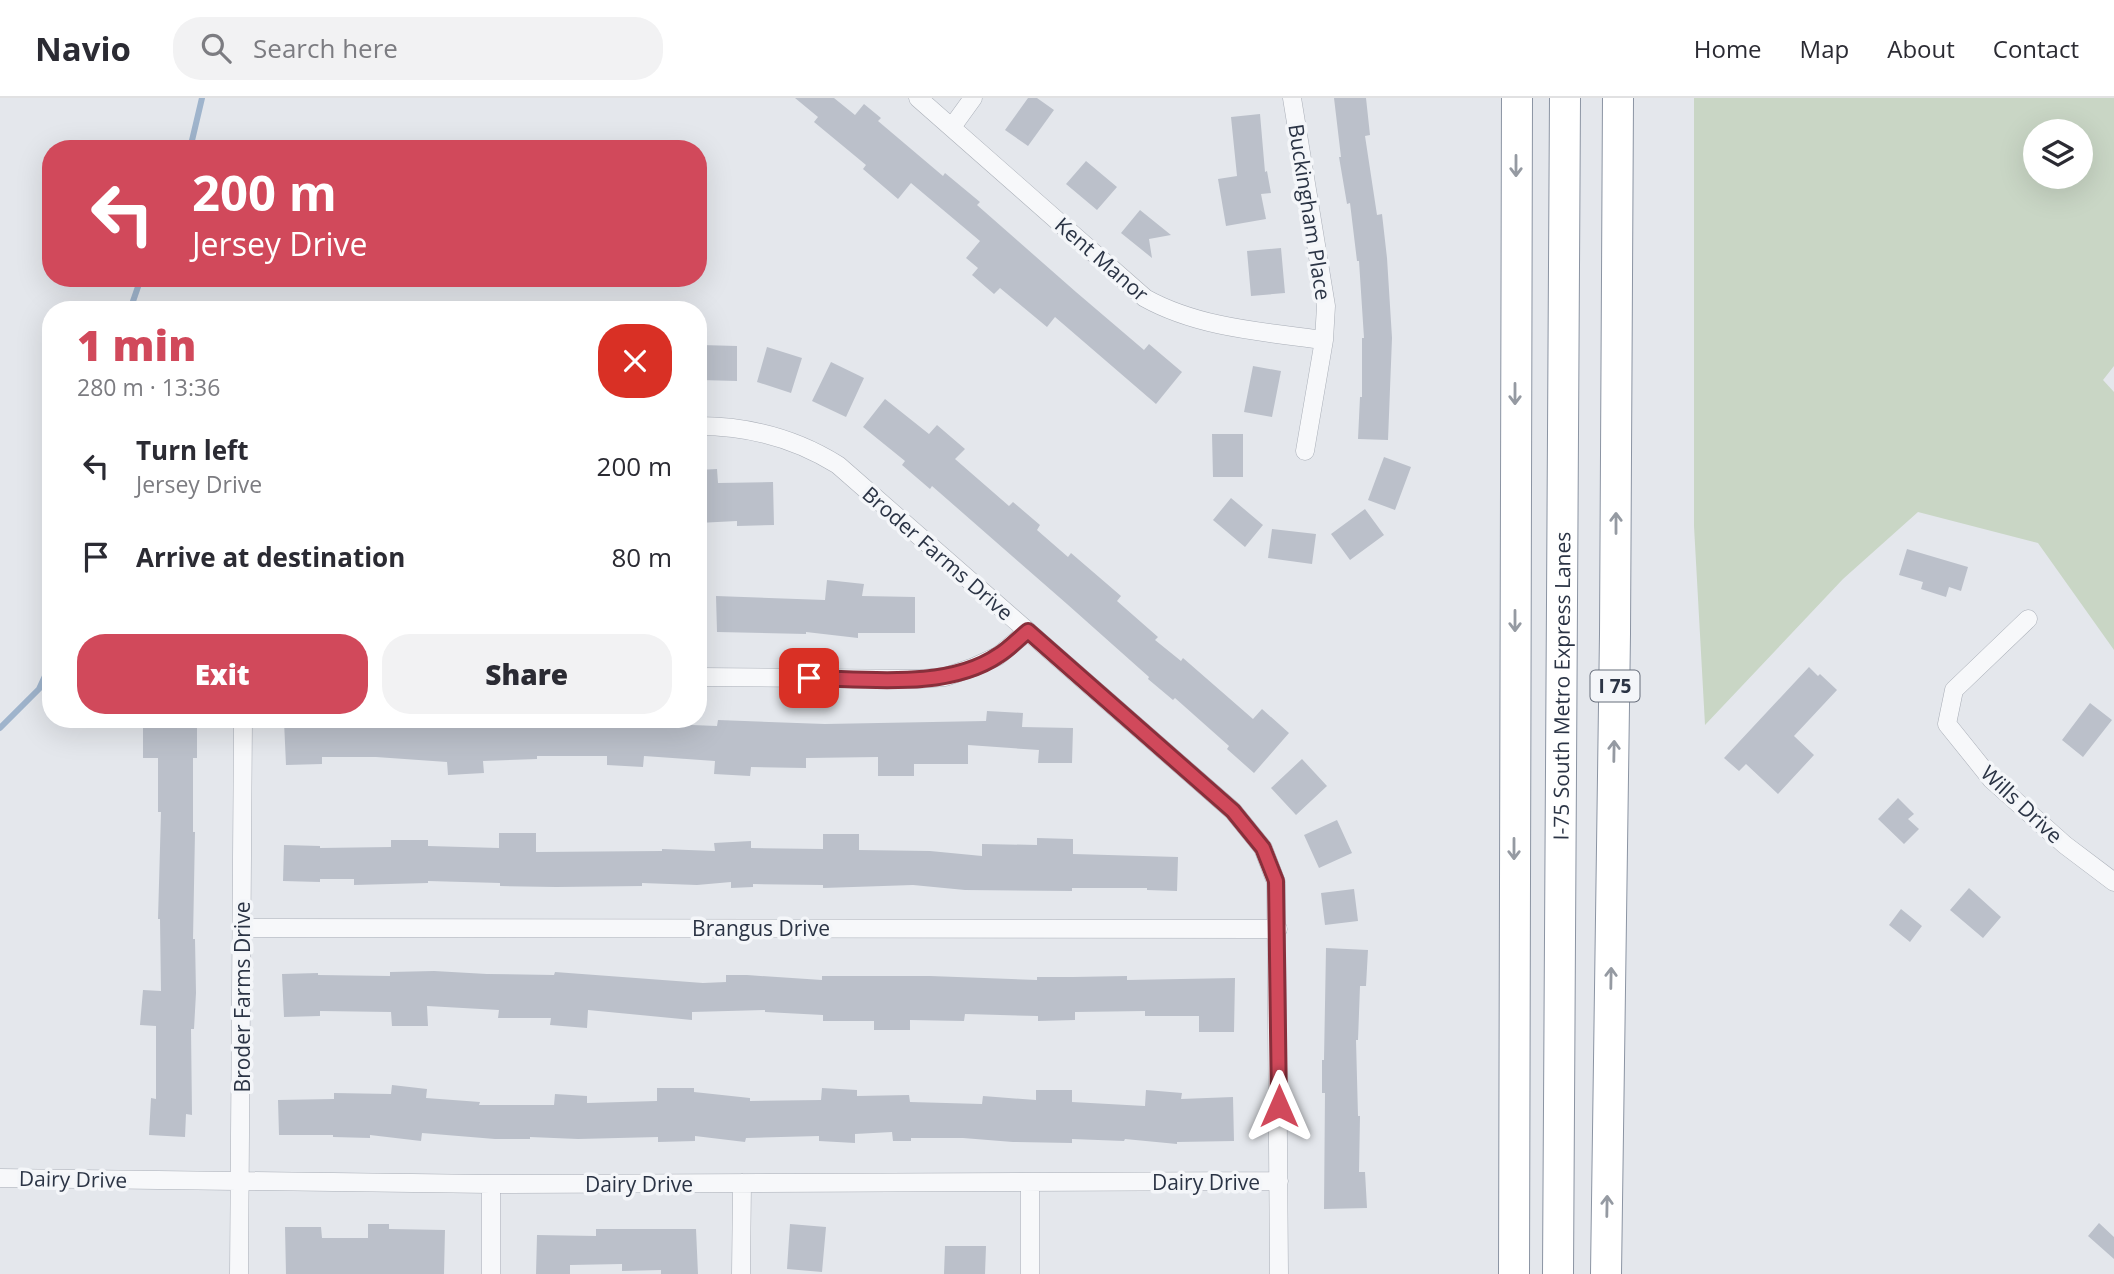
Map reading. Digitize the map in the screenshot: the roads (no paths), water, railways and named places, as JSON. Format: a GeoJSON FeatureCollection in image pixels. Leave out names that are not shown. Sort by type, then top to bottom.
{"type":"FeatureCollection","features":[{"type":"Feature","properties":{"kind":"highway"},"geometry":{"type":"LineString","coordinates":[[1514,1274],[1517,98]]}},
{"type":"Feature","properties":{"kind":"highway","name":"I-75 South Metro Express Lanes"},"geometry":{"type":"LineString","coordinates":[[1558,1274],[1565,98]]}},
{"type":"Feature","properties":{"kind":"highway","name":"I 75"},"geometry":{"type":"LineString","coordinates":[[1606,1274],[1615,634],[1618,98]]}},
{"type":"Feature","properties":{"kind":"street","name":"Kent Manor"},"geometry":{"type":"LineString","coordinates":[[918,98],[1145,298],[1166,310],[1194,320],[1324,340]]}},
{"type":"Feature","properties":{"kind":"street"},"geometry":{"type":"LineString","coordinates":[[952,127],[973,98]]}},
{"type":"Feature","properties":{"kind":"street","name":"Buckingham Place"},"geometry":{"type":"LineString","coordinates":[[1292,98],[1324,295],[1324,340],[1305,451]]}},
{"type":"Feature","properties":{"kind":"street","name":"Broder Farms Drive"},"geometry":{"type":"LineString","coordinates":[[707,427],[755,430],[815,451],[838,465],[1233,811],[1263,848],[1276,881],[1278,929],[1279,1274]]}},
{"type":"Feature","properties":{"kind":"street","name":"Wills Drive"},"geometry":{"type":"LineString","coordinates":[[2028,619],[1955,690],[1947,724],[1992,780],[2065,845],[2114,882]]}},
{"type":"Feature","properties":{"kind":"street"},"geometry":{"type":"LineString","coordinates":[[707,677],[945,677],[998,656],[1028,631]]}},
{"type":"Feature","properties":{"kind":"street","name":"Broder Farms Drive"},"geometry":{"type":"LineString","coordinates":[[240,1274],[243,728]]}},
{"type":"Feature","properties":{"kind":"street","name":"Brangus Drive"},"geometry":{"type":"LineString","coordinates":[[243,928],[1278,929]]}},
{"type":"Feature","properties":{"kind":"street","name":"Dairy Drive"},"geometry":{"type":"LineString","coordinates":[[0,1178],[491,1184],[1279,1181]]}},
{"type":"Feature","properties":{"kind":"street"},"geometry":{"type":"LineString","coordinates":[[1030,1182],[1030,1274]]}},
{"type":"Feature","properties":{"kind":"street"},"geometry":{"type":"LineString","coordinates":[[491,1184],[491,1274]]}},
{"type":"Feature","properties":{"kind":"street"},"geometry":{"type":"LineString","coordinates":[[741,1274],[742,1184]]}},
{"type":"Feature","properties":{"kind":"waterway"},"geometry":{"type":"LineString","coordinates":[[192,140],[202,98]]}},
{"type":"Feature","properties":{"kind":"waterway"},"geometry":{"type":"LineString","coordinates":[[133,301],[138,287]]}},
{"type":"Feature","properties":{"kind":"waterway"},"geometry":{"type":"LineString","coordinates":[[0,728],[39,689],[42,682]]}}]}
